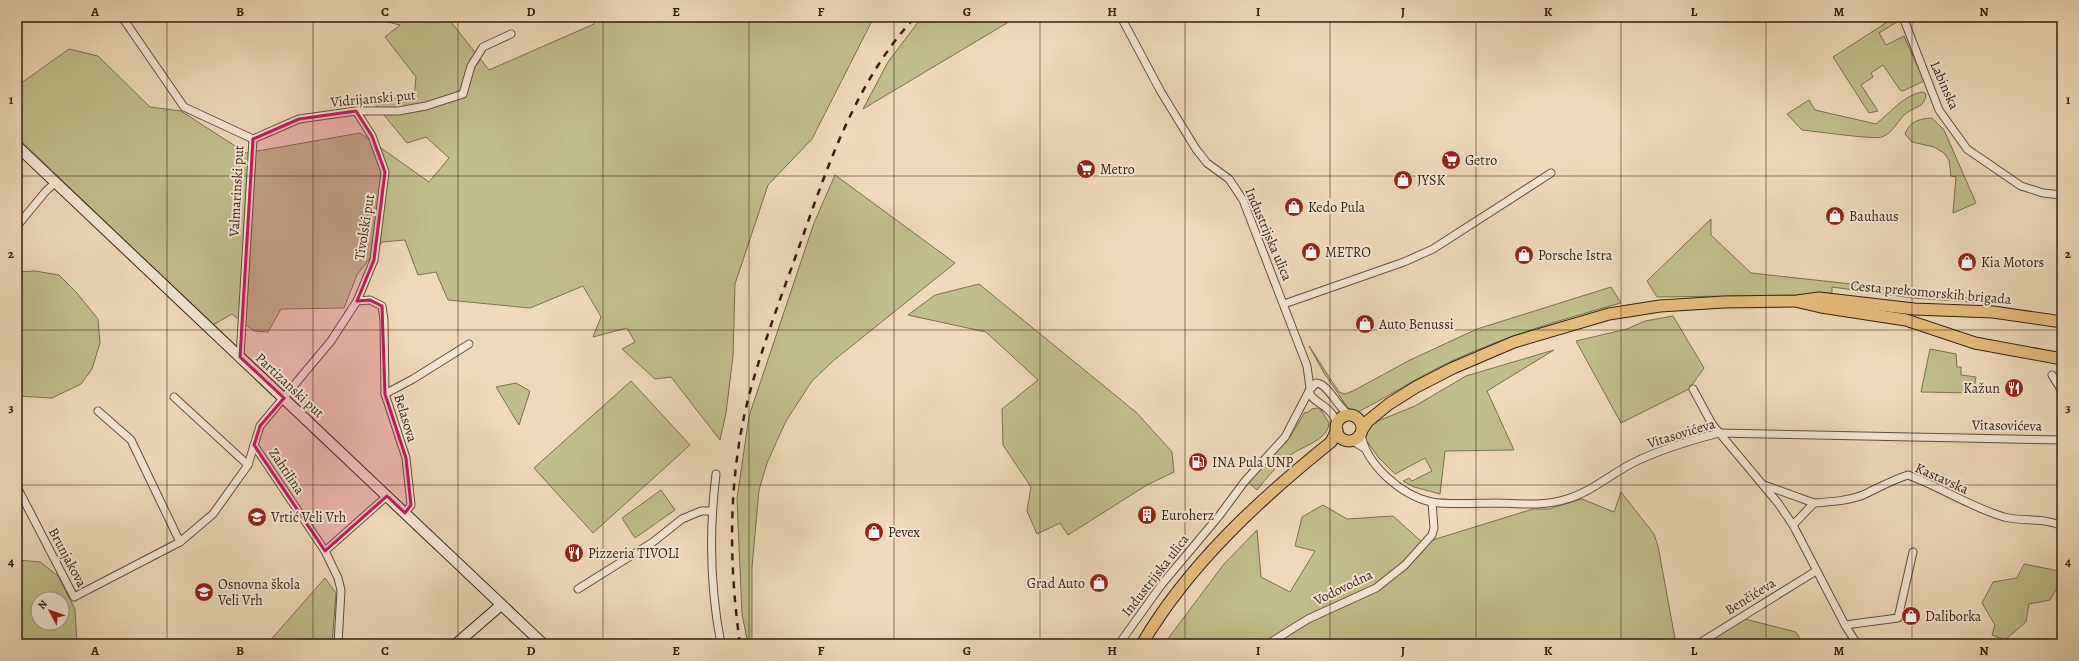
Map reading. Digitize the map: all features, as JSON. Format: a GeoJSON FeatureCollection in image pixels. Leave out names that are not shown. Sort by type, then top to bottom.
{"type":"FeatureCollection","features":[{"type":"Feature","properties":{"kind":"main road","name":"Cesta prekomorskih brigada"},"geometry":{"type":"LineString","coordinates":[[1352,416],[1360,416],[1389,404],[1442,374],[1514,342],[1610,314],[1681,305],[1724,302],[1797,301],[1819,298],[1851,300],[1914,308],[1993,312],[2062,322]]}},
{"type":"Feature","properties":{"kind":"main road","name":"Cesta prekomorskih brigada"},"geometry":{"type":"LineString","coordinates":[[1797,301],[1821,307],[1906,320],[1975,343],[2062,359]]}},
{"type":"Feature","properties":{"kind":"main road","name":"Cesta prekomorskih brigada"},"geometry":{"type":"LineString","coordinates":[[1361,431],[1368,421],[1389,404]]}},
{"type":"Feature","properties":{"kind":"main road"},"geometry":{"type":"LineString","coordinates":[[1142,644],[1182,587],[1218,545],[1264,498],[1331,442],[1342,418],[1352,416],[1360,422],[1361,431],[1357,438],[1331,442]]}},
{"type":"Feature","properties":{"kind":"main road"},"geometry":{"type":"LineString","coordinates":[[1337,427],[1340,436],[1348,440]]}},
{"type":"Feature","properties":{"kind":"street","name":"Valmarinski put"},"geometry":{"type":"LineString","coordinates":[[122,17],[184,107],[252,139],[240,357]]}},
{"type":"Feature","properties":{"kind":"street","name":"Industrijska ulica"},"geometry":{"type":"LineString","coordinates":[[1119,644],[1162,584],[1219,516],[1245,481],[1280,443],[1300,410],[1309,389],[1307,366],[1243,200],[1229,179],[1207,163],[1201,156],[1158,86],[1121,17]]}},
{"type":"Feature","properties":{"kind":"street","name":"Labinska"},"geometry":{"type":"LineString","coordinates":[[1903,17],[1939,110],[1967,149],[2021,186],[2043,193],[2062,195]]}},
{"type":"Feature","properties":{"kind":"street","name":"Vidrijanski put"},"geometry":{"type":"LineString","coordinates":[[252,139],[299,119],[356,111],[405,110],[426,106],[463,94],[471,66],[483,47],[510,34]]}},
{"type":"Feature","properties":{"kind":"street","name":"Tivolski put"},"geometry":{"type":"LineString","coordinates":[[284,398],[332,341],[358,301],[374,260],[385,172],[372,136],[356,111]]}},
{"type":"Feature","properties":{"kind":"street","name":"Partizanski put"},"geometry":{"type":"LineString","coordinates":[[17,146],[543,644]]}},
{"type":"Feature","properties":{"kind":"street"},"geometry":{"type":"LineString","coordinates":[[1284,304],[1404,262],[1433,249],[1551,173]]}},
{"type":"Feature","properties":{"kind":"street"},"geometry":{"type":"LineString","coordinates":[[17,226],[46,191],[56,182]]}},
{"type":"Feature","properties":{"kind":"street","name":"Belasova"},"geometry":{"type":"LineString","coordinates":[[358,301],[370,300],[382,306],[384,320],[385,394],[406,458],[411,505],[405,513]]}},
{"type":"Feature","properties":{"kind":"street"},"geometry":{"type":"LineString","coordinates":[[385,394],[413,379],[469,344]]}},
{"type":"Feature","properties":{"kind":"street","name":"Industrijska ulica"},"geometry":{"type":"LineString","coordinates":[[1307,366],[1340,408],[1352,416]]}},
{"type":"Feature","properties":{"kind":"street"},"geometry":{"type":"LineString","coordinates":[[2052,375],[2062,391]]}},
{"type":"Feature","properties":{"kind":"street"},"geometry":{"type":"LineString","coordinates":[[1322,385],[1316,383],[1309,389],[1314,400],[1328,408],[1337,427]]}},
{"type":"Feature","properties":{"kind":"street"},"geometry":{"type":"LineString","coordinates":[[1693,389],[1720,433],[1763,485],[1793,526],[1845,626],[1857,644]]}},
{"type":"Feature","properties":{"kind":"street"},"geometry":{"type":"LineString","coordinates":[[174,397],[248,465]]}},
{"type":"Feature","properties":{"kind":"street","name":"Brunjakova"},"geometry":{"type":"LineString","coordinates":[[17,486],[74,598],[180,542],[213,514],[248,465],[260,426],[284,398]]}},
{"type":"Feature","properties":{"kind":"street","name":"Industrijska ulica"},"geometry":{"type":"LineString","coordinates":[[1300,410],[1305,404],[1314,400]]}},
{"type":"Feature","properties":{"kind":"street"},"geometry":{"type":"LineString","coordinates":[[98,411],[131,440],[180,542]]}},
{"type":"Feature","properties":{"kind":"street","name":"Vitasovićeva"},"geometry":{"type":"LineString","coordinates":[[1361,431],[1364,448]]}},
{"type":"Feature","properties":{"kind":"street","name":"Vitasovićeva"},"geometry":{"type":"LineString","coordinates":[[1348,440],[1364,448],[1393,481],[1411,494],[1432,502],[1548,504],[1586,492],[1638,460],[1676,445],[1720,433],[2062,440]]}},
{"type":"Feature","properties":{"kind":"street","name":"Zahtilina"},"geometry":{"type":"LineString","coordinates":[[254,445],[325,551],[338,578],[341,590],[338,644]]}},
{"type":"Feature","properties":{"kind":"street"},"geometry":{"type":"LineString","coordinates":[[716,474],[711,511],[713,588],[720,644]]}},
{"type":"Feature","properties":{"kind":"street","name":"Kastavska"},"geometry":{"type":"LineString","coordinates":[[1814,503],[1841,501],[1862,495],[1894,479],[1908,475],[1983,510],[2006,517],[2040,519],[2054,522],[2062,526]]}},
{"type":"Feature","properties":{"kind":"street"},"geometry":{"type":"LineString","coordinates":[[1763,485],[1814,503],[1793,526]]}},
{"type":"Feature","properties":{"kind":"street"},"geometry":{"type":"LineString","coordinates":[[325,551],[387,496]]}},
{"type":"Feature","properties":{"kind":"street","name":"Vodovodna"},"geometry":{"type":"LineString","coordinates":[[1268,644],[1308,619],[1376,588],[1405,565],[1432,535],[1434,528],[1432,502]]}},
{"type":"Feature","properties":{"kind":"street"},"geometry":{"type":"LineString","coordinates":[[578,589],[653,542],[692,514],[701,511],[711,511]]}},
{"type":"Feature","properties":{"kind":"street"},"geometry":{"type":"LineString","coordinates":[[1845,626],[1898,618],[1913,552]]}},
{"type":"Feature","properties":{"kind":"street","name":"Benčićeva"},"geometry":{"type":"LineString","coordinates":[[1698,644],[1816,571]]}},
{"type":"Feature","properties":{"kind":"street"},"geometry":{"type":"LineString","coordinates":[[456,644],[501,605]]}},
{"type":"Feature","properties":{"kind":"highlighted area"},"geometry":{"type":"Polygon","coordinates":[[[356,111],[372,136],[385,172],[374,260],[357,301],[370,300],[382,306],[385,394],[406,458],[411,505],[405,513],[387,496],[325,551],[254,445],[260,426],[284,398],[240,357],[253,139],[299,119],[356,111]]]}},
{"type":"Feature","properties":{"kind":"shaded area"},"geometry":{"type":"Polygon","coordinates":[[[367,17],[447,17],[489,70],[594,24],[590,17],[874,17],[812,139],[768,185],[735,284],[733,356],[726,413],[720,440],[671,377],[655,379],[622,349],[635,342],[627,328],[593,337],[601,317],[583,286],[530,308],[448,300],[436,272],[418,275],[405,240],[382,242],[357,275],[344,308],[281,309],[268,332],[254,331],[232,314],[213,325],[17,137],[17,86],[69,49],[98,56],[150,107],[181,111],[246,153],[360,133],[429,182],[449,158],[426,137],[407,143],[370,98],[414,99],[416,77],[385,37],[400,25],[367,17]]]}},
{"type":"Feature","properties":{"kind":"shaded area"},"geometry":{"type":"Polygon","coordinates":[[[922,17],[1017,17],[863,109],[888,62],[922,17]]]}},
{"type":"Feature","properties":{"kind":"shaded area"},"geometry":{"type":"Polygon","coordinates":[[[1895,17],[1897,22],[1879,33],[1886,45],[1904,36],[1924,81],[1903,91],[1900,90],[1883,65],[1871,73],[1873,77],[1861,85],[1878,111],[1869,113],[1833,57],[1895,17]]]}},
{"type":"Feature","properties":{"kind":"shaded area"},"geometry":{"type":"Polygon","coordinates":[[[1923,92],[1926,94],[1924,101],[1920,106],[1908,112],[1886,135],[1877,138],[1802,130],[1787,114],[1809,100],[1815,110],[1876,124],[1904,100],[1916,93],[1923,92]]]}},
{"type":"Feature","properties":{"kind":"shaded area"},"geometry":{"type":"Polygon","coordinates":[[[1932,118],[1944,130],[1976,203],[1953,213],[1956,177],[1951,176],[1949,160],[1944,153],[1934,147],[1912,142],[1905,134],[1912,123],[1923,119],[1932,118]]]}},
{"type":"Feature","properties":{"kind":"shaded area"},"geometry":{"type":"Polygon","coordinates":[[[835,175],[955,263],[833,361],[812,381],[786,421],[767,463],[759,490],[752,567],[752,644],[748,644],[742,614],[737,499],[749,416],[814,223],[835,175]]]}},
{"type":"Feature","properties":{"kind":"shaded area"},"geometry":{"type":"Polygon","coordinates":[[[1711,219],[1711,235],[1751,273],[1943,294],[1987,301],[1986,303],[1913,298],[1832,287],[1832,293],[1804,295],[1657,297],[1647,281],[1711,219]]]}},
{"type":"Feature","properties":{"kind":"shaded area"},"geometry":{"type":"Polygon","coordinates":[[[35,271],[59,275],[76,292],[98,319],[100,343],[92,369],[81,384],[52,398],[17,396],[17,272],[35,271]]]}},
{"type":"Feature","properties":{"kind":"shaded area"},"geometry":{"type":"Polygon","coordinates":[[[979,284],[1137,413],[1172,452],[1174,472],[1147,485],[1068,535],[1060,523],[1037,534],[1027,511],[1031,487],[1003,445],[1002,409],[1038,380],[986,332],[908,315],[935,295],[979,284]]]}},
{"type":"Feature","properties":{"kind":"shaded area"},"geometry":{"type":"Polygon","coordinates":[[[1611,287],[1621,303],[1536,328],[1474,351],[1430,372],[1358,412],[1348,408],[1324,373],[1309,346],[1339,392],[1345,394],[1410,360],[1477,329],[1611,287]]]}},
{"type":"Feature","properties":{"kind":"shaded area"},"geometry":{"type":"Polygon","coordinates":[[[1673,316],[1704,368],[1689,389],[1621,423],[1576,341],[1627,329],[1645,321],[1673,316]]]}},
{"type":"Feature","properties":{"kind":"shaded area"},"geometry":{"type":"Polygon","coordinates":[[[1930,349],[1956,354],[1957,367],[1961,367],[1961,375],[1976,377],[1973,393],[1921,392],[1930,349]]]}},
{"type":"Feature","properties":{"kind":"shaded area"},"geometry":{"type":"Polygon","coordinates":[[[1554,350],[1487,391],[1514,450],[1445,451],[1440,494],[1414,487],[1403,481],[1409,478],[1412,481],[1432,471],[1425,458],[1395,474],[1379,458],[1366,440],[1365,433],[1368,428],[1378,421],[1415,406],[1466,376],[1554,350]]]}},
{"type":"Feature","properties":{"kind":"shaded area"},"geometry":{"type":"Polygon","coordinates":[[[631,381],[690,445],[593,533],[534,468],[631,381]]]}},
{"type":"Feature","properties":{"kind":"shaded area"},"geometry":{"type":"Polygon","coordinates":[[[516,383],[530,391],[519,425],[496,387],[516,383]]]}},
{"type":"Feature","properties":{"kind":"shaded area"},"geometry":{"type":"Polygon","coordinates":[[[1317,408],[1321,410],[1329,423],[1328,429],[1320,438],[1287,458],[1273,471],[1257,490],[1248,482],[1290,437],[1305,412],[1307,413],[1312,409],[1317,408]]]}},
{"type":"Feature","properties":{"kind":"shaded area"},"geometry":{"type":"Polygon","coordinates":[[[661,490],[675,510],[635,538],[622,518],[661,490]]]}},
{"type":"Feature","properties":{"kind":"shaded area"},"geometry":{"type":"Polygon","coordinates":[[[1621,492],[1654,534],[1658,546],[1676,644],[1164,644],[1224,564],[1257,530],[1261,577],[1290,592],[1315,551],[1295,546],[1302,517],[1323,505],[1347,519],[1393,516],[1423,543],[1533,509],[1549,509],[1582,499],[1614,512],[1621,492]]]}},
{"type":"Feature","properties":{"kind":"shaded area"},"geometry":{"type":"Polygon","coordinates":[[[18,560],[40,562],[58,576],[66,591],[30,591],[30,631],[70,631],[70,599],[75,609],[77,644],[17,644],[18,560]]]}},
{"type":"Feature","properties":{"kind":"shaded area"},"geometry":{"type":"Polygon","coordinates":[[[2024,564],[2059,571],[2062,579],[2050,600],[2029,604],[2026,622],[2005,640],[1992,635],[1995,625],[1982,603],[1993,582],[2017,578],[2024,564]]]}},
{"type":"Feature","properties":{"kind":"shaded area"},"geometry":{"type":"Polygon","coordinates":[[[325,578],[336,593],[332,644],[267,644],[325,578]]]}},
{"type":"Feature","properties":{"kind":"shaded area"},"geometry":{"type":"Polygon","coordinates":[[[1745,619],[1796,632],[1803,644],[1704,644],[1745,619]]]}},
{"type":"Feature","properties":{"kind":"railway"},"geometry":{"type":"LineString","coordinates":[[740,644],[733,580],[732,515],[738,451],[743,420],[751,388],[776,310],[836,147],[862,92],[895,41],[915,17]]}},
{"type":"Feature","properties":{"kind":"place","name":"Getro"},"geometry":{"type":"Point","coordinates":[1451,160]}},
{"type":"Feature","properties":{"kind":"place","name":"Metro"},"geometry":{"type":"Point","coordinates":[1086,169]}},
{"type":"Feature","properties":{"kind":"place","name":"JYSK"},"geometry":{"type":"Point","coordinates":[1403,180]}},
{"type":"Feature","properties":{"kind":"place","name":"Kedo Pula"},"geometry":{"type":"Point","coordinates":[1294,207]}},
{"type":"Feature","properties":{"kind":"place","name":"Bauhaus"},"geometry":{"type":"Point","coordinates":[1835,216]}},
{"type":"Feature","properties":{"kind":"place","name":"METRO"},"geometry":{"type":"Point","coordinates":[1311,252]}},
{"type":"Feature","properties":{"kind":"place","name":"Porsche Istra"},"geometry":{"type":"Point","coordinates":[1524,255]}},
{"type":"Feature","properties":{"kind":"place","name":"Kia Motors"},"geometry":{"type":"Point","coordinates":[1967,262]}},
{"type":"Feature","properties":{"kind":"place","name":"Auto Benussi"},"geometry":{"type":"Point","coordinates":[1365,324]}},
{"type":"Feature","properties":{"kind":"place","name":"Kažun"},"geometry":{"type":"Point","coordinates":[2014,388]}},
{"type":"Feature","properties":{"kind":"place","name":"INA Pula UNP"},"geometry":{"type":"Point","coordinates":[1198,462]}},
{"type":"Feature","properties":{"kind":"place","name":"Euroherz"},"geometry":{"type":"Point","coordinates":[1147,515]}},
{"type":"Feature","properties":{"kind":"place","name":"Vrtić Veli Vrh"},"geometry":{"type":"Point","coordinates":[257,517]}},
{"type":"Feature","properties":{"kind":"place","name":"Pevex"},"geometry":{"type":"Point","coordinates":[874,532]}},
{"type":"Feature","properties":{"kind":"place","name":"Pizzeria TIVOLI"},"geometry":{"type":"Point","coordinates":[574,553]}},
{"type":"Feature","properties":{"kind":"place","name":"Grad Auto"},"geometry":{"type":"Point","coordinates":[1099,583]}},
{"type":"Feature","properties":{"kind":"place","name":"Osnovna škola Veli Vrh"},"geometry":{"type":"Point","coordinates":[204,592]}},
{"type":"Feature","properties":{"kind":"place","name":"Daliborka"},"geometry":{"type":"Point","coordinates":[1911,616]}}]}
